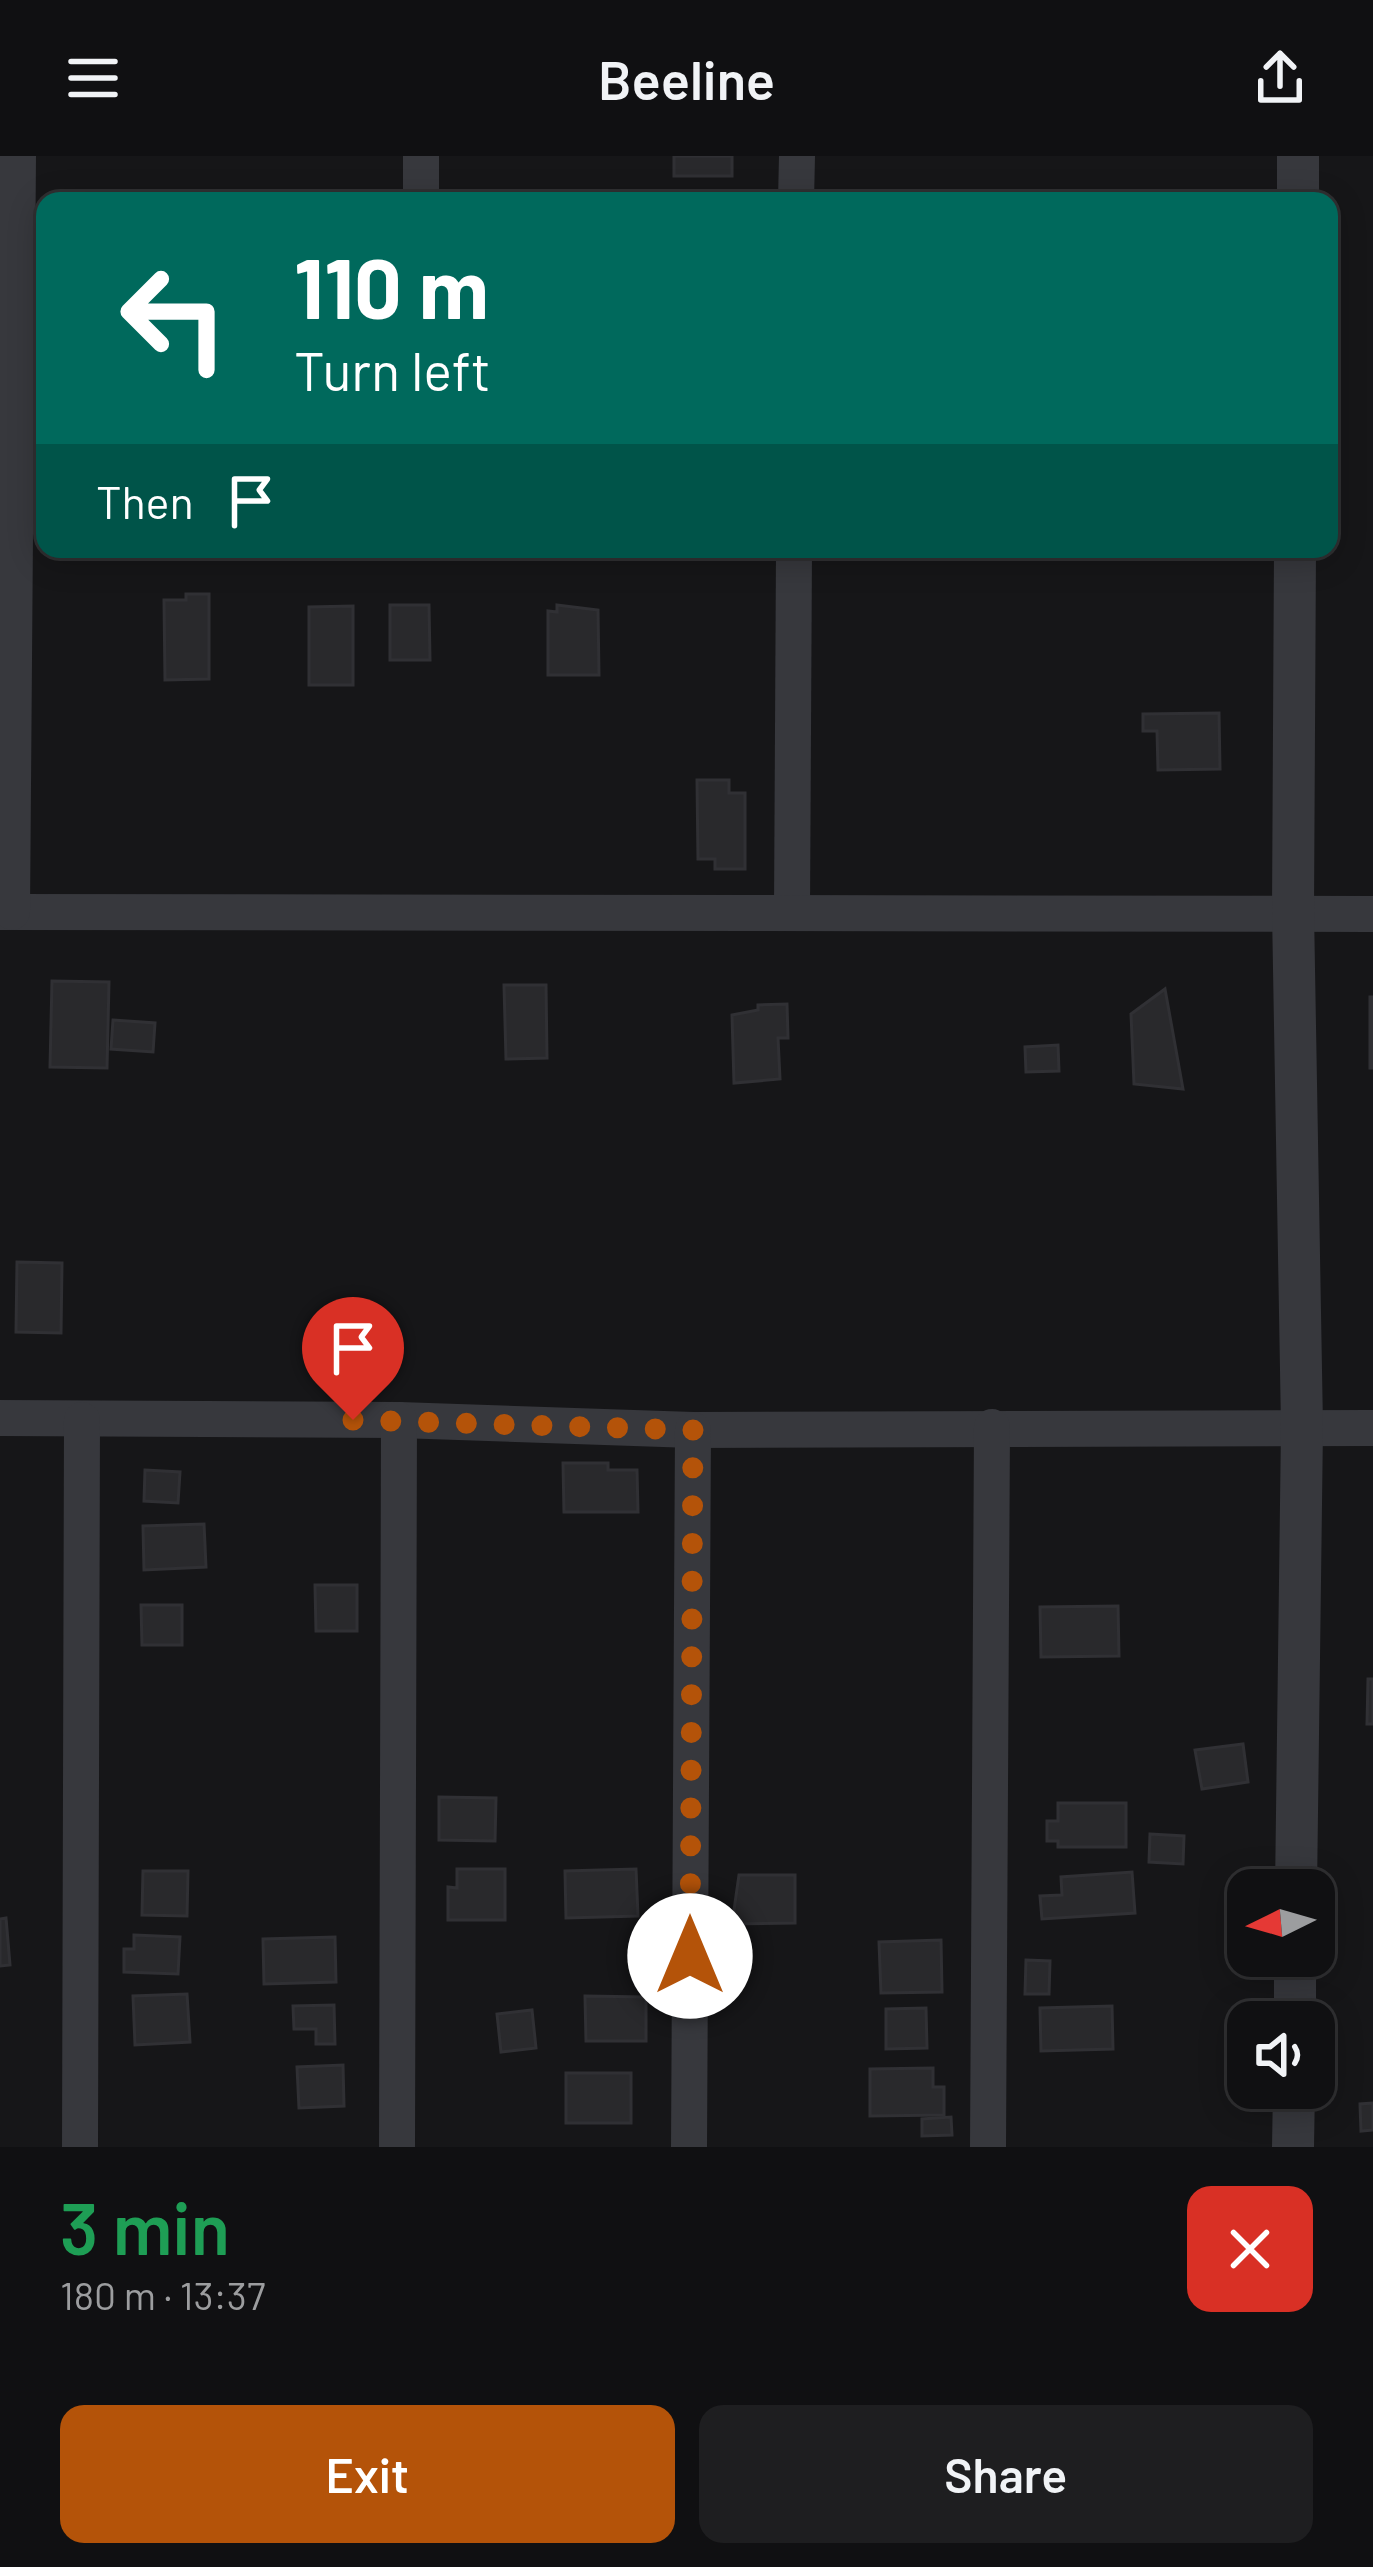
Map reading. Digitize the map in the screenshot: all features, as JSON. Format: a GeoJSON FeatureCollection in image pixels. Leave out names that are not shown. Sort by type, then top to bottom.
{"type":"FeatureCollection","features":[{"type":"Feature","properties":{"kind":"street"},"geometry":{"type":"LineString","coordinates":[[17,156],[30,514],[6,912],[1373,914]]}},
{"type":"Feature","properties":{"kind":"street"},"geometry":{"type":"LineString","coordinates":[[421,192],[422,156]]}},
{"type":"Feature","properties":{"kind":"street"},"geometry":{"type":"LineString","coordinates":[[796,156],[796,192]]}},
{"type":"Feature","properties":{"kind":"street"},"geometry":{"type":"LineString","coordinates":[[1298,156],[1298,192]]}},
{"type":"Feature","properties":{"kind":"street"},"geometry":{"type":"LineString","coordinates":[[792,911],[794,558]]}},
{"type":"Feature","properties":{"kind":"street"},"geometry":{"type":"LineString","coordinates":[[1295,558],[1293,911],[1302,1427],[1296,1869]]}},
{"type":"Feature","properties":{"kind":"street"},"geometry":{"type":"LineString","coordinates":[[0,1418],[399,1420],[693,1430],[1373,1428]]}},
{"type":"Feature","properties":{"kind":"street"},"geometry":{"type":"LineString","coordinates":[[80,2147],[82,1420]]}},
{"type":"Feature","properties":{"kind":"street"},"geometry":{"type":"LineString","coordinates":[[397,2147],[399,1420]]}},
{"type":"Feature","properties":{"kind":"street"},"geometry":{"type":"LineString","coordinates":[[988,2147],[992,1427]]}},
{"type":"Feature","properties":{"kind":"street"},"geometry":{"type":"LineString","coordinates":[[689,2147],[693,1430]]}},
{"type":"Feature","properties":{"kind":"street"},"geometry":{"type":"LineString","coordinates":[[1293,2147],[1294,2109]]}},
{"type":"Feature","properties":{"kind":"building"},"geometry":{"type":"Polygon","coordinates":[[[674,156],[732,156],[732,176],[674,176],[674,156]]]}},
{"type":"Feature","properties":{"kind":"building"},"geometry":{"type":"Polygon","coordinates":[[[186,594],[209,594],[209,679],[165,680],[164,600],[186,600],[186,594]]]}},
{"type":"Feature","properties":{"kind":"building"},"geometry":{"type":"Polygon","coordinates":[[[390,605],[429,605],[430,660],[390,660],[390,605]]]}},
{"type":"Feature","properties":{"kind":"building"},"geometry":{"type":"Polygon","coordinates":[[[557,605],[598,610],[599,675],[548,675],[548,611],[557,612],[557,605]]]}},
{"type":"Feature","properties":{"kind":"building"},"geometry":{"type":"Polygon","coordinates":[[[353,606],[353,685],[309,685],[309,607],[353,606]]]}},
{"type":"Feature","properties":{"kind":"building"},"geometry":{"type":"Polygon","coordinates":[[[1219,713],[1220,769],[1158,770],[1157,731],[1143,731],[1143,714],[1219,713]]]}},
{"type":"Feature","properties":{"kind":"building"},"geometry":{"type":"Polygon","coordinates":[[[697,780],[729,780],[729,793],[745,793],[745,869],[715,869],[715,859],[698,859],[697,780]]]}},
{"type":"Feature","properties":{"kind":"building"},"geometry":{"type":"Polygon","coordinates":[[[52,981],[109,982],[107,1068],[50,1067],[52,981]]]}},
{"type":"Feature","properties":{"kind":"building"},"geometry":{"type":"Polygon","coordinates":[[[504,985],[546,985],[547,1058],[506,1059],[504,985]]]}},
{"type":"Feature","properties":{"kind":"building"},"geometry":{"type":"Polygon","coordinates":[[[1165,989],[1183,1089],[1134,1084],[1131,1014],[1165,989]]]}},
{"type":"Feature","properties":{"kind":"building"},"geometry":{"type":"Polygon","coordinates":[[[1373,997],[1373,1068],[1370,1068],[1373,997]]]}},
{"type":"Feature","properties":{"kind":"building"},"geometry":{"type":"Polygon","coordinates":[[[787,1004],[788,1038],[778,1038],[780,1079],[734,1083],[732,1015],[758,1010],[758,1005],[787,1004]]]}},
{"type":"Feature","properties":{"kind":"building"},"geometry":{"type":"Polygon","coordinates":[[[113,1020],[155,1023],[153,1052],[111,1049],[113,1020]]]}},
{"type":"Feature","properties":{"kind":"building"},"geometry":{"type":"Polygon","coordinates":[[[1058,1045],[1059,1071],[1026,1072],[1025,1047],[1058,1045]]]}},
{"type":"Feature","properties":{"kind":"building"},"geometry":{"type":"Polygon","coordinates":[[[17,1262],[62,1263],[61,1333],[16,1332],[17,1262]]]}},
{"type":"Feature","properties":{"kind":"building"},"geometry":{"type":"Polygon","coordinates":[[[563,1463],[608,1463],[608,1470],[637,1470],[638,1512],[564,1512],[563,1463]]]}},
{"type":"Feature","properties":{"kind":"building"},"geometry":{"type":"Polygon","coordinates":[[[145,1470],[180,1472],[178,1503],[144,1501],[145,1470]]]}},
{"type":"Feature","properties":{"kind":"building"},"geometry":{"type":"Polygon","coordinates":[[[204,1524],[206,1567],[144,1570],[143,1526],[204,1524]]]}},
{"type":"Feature","properties":{"kind":"building"},"geometry":{"type":"Polygon","coordinates":[[[315,1585],[357,1585],[357,1631],[316,1631],[315,1585]]]}},
{"type":"Feature","properties":{"kind":"building"},"geometry":{"type":"Polygon","coordinates":[[[141,1605],[182,1605],[182,1645],[142,1645],[141,1605]]]}},
{"type":"Feature","properties":{"kind":"building"},"geometry":{"type":"Polygon","coordinates":[[[1118,1606],[1119,1656],[1041,1657],[1040,1607],[1118,1606]]]}},
{"type":"Feature","properties":{"kind":"building"},"geometry":{"type":"Polygon","coordinates":[[[1368,1679],[1373,1679],[1373,1724],[1367,1724],[1368,1679]]]}},
{"type":"Feature","properties":{"kind":"building"},"geometry":{"type":"Polygon","coordinates":[[[1243,1744],[1248,1782],[1202,1789],[1195,1750],[1243,1744]]]}},
{"type":"Feature","properties":{"kind":"building"},"geometry":{"type":"Polygon","coordinates":[[[439,1797],[496,1798],[495,1841],[439,1840],[439,1797]]]}},
{"type":"Feature","properties":{"kind":"building"},"geometry":{"type":"Polygon","coordinates":[[[1058,1803],[1126,1803],[1126,1847],[1058,1847],[1058,1841],[1047,1841],[1047,1821],[1058,1821],[1058,1803]]]}},
{"type":"Feature","properties":{"kind":"building"},"geometry":{"type":"Polygon","coordinates":[[[1150,1834],[1184,1836],[1183,1864],[1149,1862],[1150,1834]]]}},
{"type":"Feature","properties":{"kind":"building"},"geometry":{"type":"Polygon","coordinates":[[[457,1869],[505,1869],[505,1920],[448,1920],[448,1887],[457,1888],[457,1869]]]}},
{"type":"Feature","properties":{"kind":"building"},"geometry":{"type":"Polygon","coordinates":[[[636,1869],[638,1916],[566,1918],[565,1871],[636,1869]]]}},
{"type":"Feature","properties":{"kind":"building"},"geometry":{"type":"Polygon","coordinates":[[[143,1871],[188,1871],[187,1916],[142,1915],[143,1871]]]}},
{"type":"Feature","properties":{"kind":"building"},"geometry":{"type":"Polygon","coordinates":[[[1132,1872],[1135,1913],[1042,1919],[1040,1896],[1062,1895],[1061,1877],[1132,1872]]]}},
{"type":"Feature","properties":{"kind":"building"},"geometry":{"type":"Polygon","coordinates":[[[739,1875],[795,1875],[795,1923],[732,1924],[739,1875]]]}},
{"type":"Feature","properties":{"kind":"building"},"geometry":{"type":"Polygon","coordinates":[[[6,1918],[10,1965],[0,1966],[0,1919],[6,1918]]]}},
{"type":"Feature","properties":{"kind":"building"},"geometry":{"type":"Polygon","coordinates":[[[134,1935],[180,1937],[178,1974],[124,1972],[124,1949],[134,1949],[134,1935]]]}},
{"type":"Feature","properties":{"kind":"building"},"geometry":{"type":"Polygon","coordinates":[[[335,1937],[336,1982],[264,1984],[263,1939],[335,1937]]]}},
{"type":"Feature","properties":{"kind":"building"},"geometry":{"type":"Polygon","coordinates":[[[941,1940],[942,1992],[881,1993],[879,1942],[941,1940]]]}},
{"type":"Feature","properties":{"kind":"building"},"geometry":{"type":"Polygon","coordinates":[[[1026,1960],[1050,1961],[1049,1994],[1025,1994],[1026,1960]]]}},
{"type":"Feature","properties":{"kind":"building"},"geometry":{"type":"Polygon","coordinates":[[[187,1994],[190,2042],[135,2045],[133,1996],[187,1994]]]}},
{"type":"Feature","properties":{"kind":"building"},"geometry":{"type":"Polygon","coordinates":[[[585,1996],[646,1997],[646,2041],[586,2041],[585,1996]]]}},
{"type":"Feature","properties":{"kind":"building"},"geometry":{"type":"Polygon","coordinates":[[[334,2005],[335,2044],[316,2044],[316,2029],[294,2029],[293,2006],[334,2005]]]}},
{"type":"Feature","properties":{"kind":"building"},"geometry":{"type":"Polygon","coordinates":[[[1112,2006],[1113,2049],[1041,2051],[1040,2008],[1112,2006]]]}},
{"type":"Feature","properties":{"kind":"building"},"geometry":{"type":"Polygon","coordinates":[[[926,2008],[927,2048],[886,2049],[886,2009],[926,2008]]]}},
{"type":"Feature","properties":{"kind":"building"},"geometry":{"type":"Polygon","coordinates":[[[532,2010],[536,2048],[501,2052],[497,2014],[532,2010]]]}},
{"type":"Feature","properties":{"kind":"building"},"geometry":{"type":"Polygon","coordinates":[[[343,2065],[344,2106],[299,2108],[297,2067],[343,2065]]]}},
{"type":"Feature","properties":{"kind":"building"},"geometry":{"type":"Polygon","coordinates":[[[933,2068],[933,2087],[944,2087],[944,2115],[870,2116],[870,2069],[933,2068]]]}},
{"type":"Feature","properties":{"kind":"building"},"geometry":{"type":"Polygon","coordinates":[[[566,2073],[631,2073],[631,2123],[566,2123],[566,2073]]]}},
{"type":"Feature","properties":{"kind":"building"},"geometry":{"type":"Polygon","coordinates":[[[1373,2103],[1373,2130],[1361,2131],[1360,2104],[1373,2103]]]}},
{"type":"Feature","properties":{"kind":"building"},"geometry":{"type":"Polygon","coordinates":[[[951,2117],[952,2135],[922,2136],[922,2119],[951,2117]]]}},
{"type":"Feature","properties":{"kind":"route"},"geometry":{"type":"LineString","coordinates":[[353,1420],[693,1430],[690,1956]]}}]}
